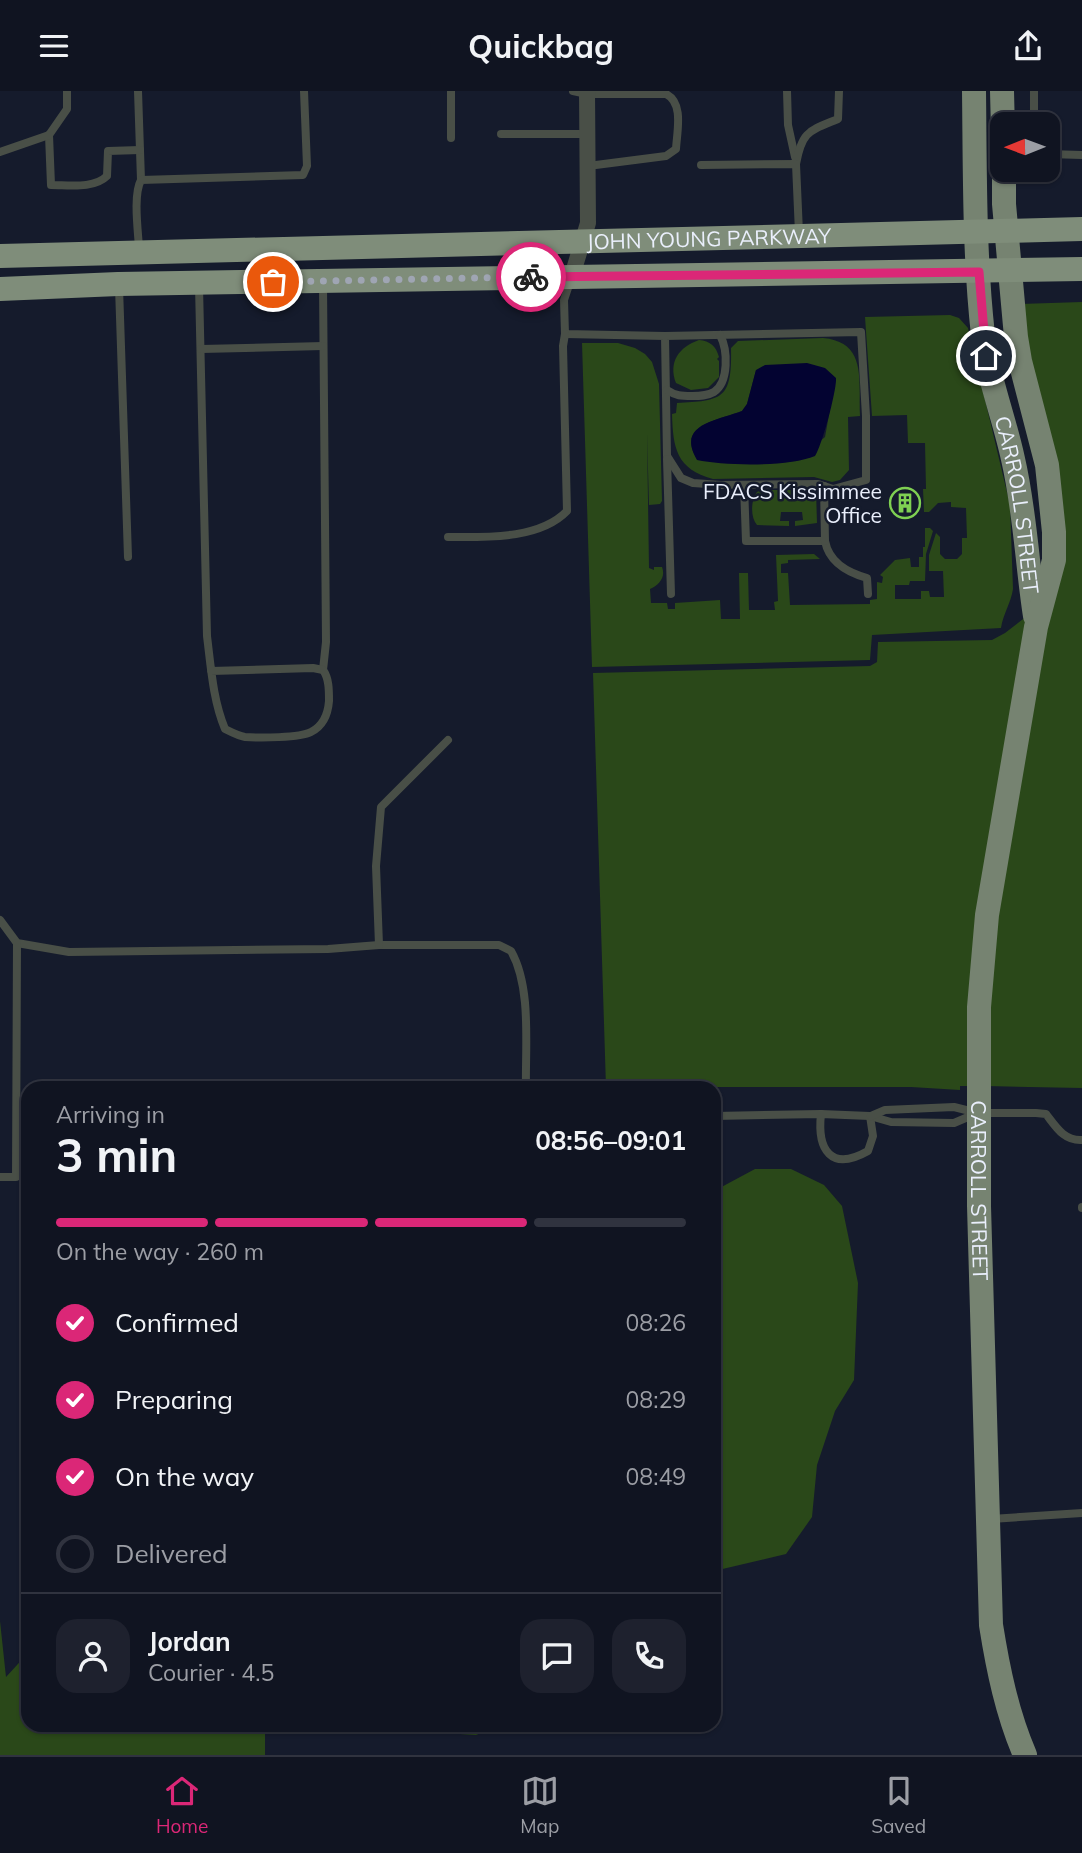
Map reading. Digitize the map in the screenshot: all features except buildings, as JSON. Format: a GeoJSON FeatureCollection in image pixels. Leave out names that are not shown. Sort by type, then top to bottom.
{"type":"FeatureCollection","features":[{"type":"Feature","properties":{"kind":"highway","name":"JOHN YOUNG PARKWAY"},"geometry":{"type":"LineString","coordinates":[[0,289],[199,283],[322,264],[582,241],[1082,229]]}},
{"type":"Feature","properties":{"kind":"highway","name":"JOHN YOUNG PARKWAY"},"geometry":{"type":"LineString","coordinates":[[0,256],[139,251],[322,264],[572,276],[1082,269]]}},
{"type":"Feature","properties":{"kind":"main road","name":"CARROLL STREET"},"geometry":{"type":"LineString","coordinates":[[974,91],[977,232],[986,356],[1021,496],[1036,628]]}},
{"type":"Feature","properties":{"kind":"main road"},"geometry":{"type":"LineString","coordinates":[[1002,91],[1003,112]]}},
{"type":"Feature","properties":{"kind":"main road","name":"CARROLL STREET"},"geometry":{"type":"LineString","coordinates":[[1004,182],[1006,231],[1020,362],[1046,465],[1054,532],[1054,560],[1036,628],[986,915],[979,1007],[978,1113],[991,1625],[998,1670],[1025,1755]]}},
{"type":"Feature","properties":{"kind":"street"},"geometry":{"type":"LineString","coordinates":[[572,276],[588,223],[587,134],[583,92]]}},
{"type":"Feature","properties":{"kind":"lane"},"geometry":{"type":"LineString","coordinates":[[0,152],[49,135],[67,109],[67,91]]}},
{"type":"Feature","properties":{"kind":"lane"},"geometry":{"type":"LineString","coordinates":[[138,91],[141,180],[138,184],[137,211],[139,251]]}},
{"type":"Feature","properties":{"kind":"lane"},"geometry":{"type":"LineString","coordinates":[[141,180],[303,176],[307,166],[303,91]]}},
{"type":"Feature","properties":{"kind":"lane"},"geometry":{"type":"LineString","coordinates":[[451,91],[452,138]]}},
{"type":"Feature","properties":{"kind":"lane"},"geometry":{"type":"LineString","coordinates":[[787,91],[788,125],[796,164],[799,236]]}},
{"type":"Feature","properties":{"kind":"lane"},"geometry":{"type":"LineString","coordinates":[[796,164],[800,143],[808,133],[838,119],[839,91]]}},
{"type":"Feature","properties":{"kind":"lane"},"geometry":{"type":"LineString","coordinates":[[1034,91],[1034,112]]}},
{"type":"Feature","properties":{"kind":"lane"},"geometry":{"type":"LineString","coordinates":[[583,92],[666,94],[673,98],[678,106],[676,149],[667,156],[588,166]]}},
{"type":"Feature","properties":{"kind":"lane"},"geometry":{"type":"LineString","coordinates":[[501,134],[587,134]]}},
{"type":"Feature","properties":{"kind":"lane"},"geometry":{"type":"LineString","coordinates":[[49,135],[51,185],[94,184],[102,181],[107,176],[108,151],[140,151]]}},
{"type":"Feature","properties":{"kind":"lane"},"geometry":{"type":"LineString","coordinates":[[1060,155],[1082,156]]}},
{"type":"Feature","properties":{"kind":"lane"},"geometry":{"type":"LineString","coordinates":[[701,165],[796,164]]}},
{"type":"Feature","properties":{"kind":"lane"},"geometry":{"type":"LineString","coordinates":[[322,264],[326,642],[323,670]]}},
{"type":"Feature","properties":{"kind":"lane"},"geometry":{"type":"LineString","coordinates":[[448,537],[511,535],[552,522],[567,512],[563,346],[564,300],[572,276]]}},
{"type":"Feature","properties":{"kind":"lane"},"geometry":{"type":"LineString","coordinates":[[199,283],[208,636],[211,671],[217,705],[225,729],[245,737],[305,735],[321,724],[329,708],[327,675],[323,670],[211,671]]}},
{"type":"Feature","properties":{"kind":"lane"},"geometry":{"type":"LineString","coordinates":[[118,284],[128,557]]}},
{"type":"Feature","properties":{"kind":"lane"},"geometry":{"type":"LineString","coordinates":[[565,334],[665,336],[861,332],[866,416],[866,480],[833,489],[818,484],[693,483],[681,478],[667,456]]}},
{"type":"Feature","properties":{"kind":"lane"},"geometry":{"type":"LineString","coordinates":[[667,390],[676,396],[707,395],[715,391],[722,383],[725,366],[724,342],[720,335]]}},
{"type":"Feature","properties":{"kind":"lane"},"geometry":{"type":"LineString","coordinates":[[665,336],[671,594]]}},
{"type":"Feature","properties":{"kind":"lane"},"geometry":{"type":"LineString","coordinates":[[201,349],[323,346]]}},
{"type":"Feature","properties":{"kind":"lane"},"geometry":{"type":"LineString","coordinates":[[744,485],[746,541],[825,541]]}},
{"type":"Feature","properties":{"kind":"lane"},"geometry":{"type":"LineString","coordinates":[[824,486],[827,551],[834,562],[867,578],[867,594]]}},
{"type":"Feature","properties":{"kind":"lane"},"geometry":{"type":"LineString","coordinates":[[379,945],[376,866],[381,807],[449,740]]}},
{"type":"Feature","properties":{"kind":"lane"},"geometry":{"type":"LineString","coordinates":[[0,920],[17,943],[16,1177],[0,1177]]}},
{"type":"Feature","properties":{"kind":"lane"},"geometry":{"type":"LineString","coordinates":[[17,943],[69,952],[328,949],[379,945],[499,946],[512,951],[521,973],[526,1081]]}},
{"type":"Feature","properties":{"kind":"lane"},"geometry":{"type":"LineString","coordinates":[[870,1116],[885,1110],[954,1107],[978,1113],[1046,1114],[1057,1130],[1073,1140],[1082,1140]]}},
{"type":"Feature","properties":{"kind":"lane"},"geometry":{"type":"LineString","coordinates":[[721,1116],[821,1114],[870,1116],[891,1122],[954,1123],[978,1113]]}},
{"type":"Feature","properties":{"kind":"lane"},"geometry":{"type":"LineString","coordinates":[[821,1114],[819,1134],[826,1151],[838,1160],[854,1159],[868,1151],[873,1136],[870,1116]]}},
{"type":"Feature","properties":{"kind":"lane"},"geometry":{"type":"LineString","coordinates":[[988,1519],[1082,1513]]}},
{"type":"Feature","properties":{"kind":"green space"},"geometry":{"type":"Polygon","coordinates":[[[1082,302],[1082,1088],[986,1086],[994,915],[1043,634],[1061,561],[1020,304],[1082,302]]]}},
{"type":"Feature","properties":{"kind":"green space"},"geometry":{"type":"Polygon","coordinates":[[[950,315],[959,318],[968,328],[1010,505],[1013,589],[1001,628],[872,635],[870,660],[592,667],[582,343],[618,343],[635,348],[652,362],[659,384],[662,501],[660,504],[649,505],[647,433],[649,568],[654,570],[654,567],[662,567],[663,574],[659,583],[650,589],[651,603],[667,603],[668,609],[675,609],[675,603],[720,600],[721,619],[740,619],[739,573],[748,573],[749,610],[775,610],[774,602],[778,601],[776,555],[814,554],[820,559],[788,560],[788,563],[781,564],[781,573],[788,573],[790,605],[870,604],[870,600],[877,599],[877,582],[882,583],[883,577],[880,575],[895,560],[910,558],[911,567],[919,567],[919,557],[923,557],[925,547],[925,528],[933,531],[926,554],[925,581],[895,585],[895,599],[921,599],[921,591],[929,591],[930,597],[944,597],[943,571],[929,571],[929,555],[936,533],[940,537],[940,554],[945,559],[957,559],[962,554],[962,538],[967,538],[966,508],[951,507],[951,502],[938,503],[929,512],[924,512],[925,443],[908,443],[907,415],[872,416],[865,317],[950,315]]]}},
{"type":"Feature","properties":{"kind":"green space"},"geometry":{"type":"Polygon","coordinates":[[[823,338],[837,341],[854,355],[858,366],[860,416],[848,417],[849,470],[840,480],[832,482],[814,477],[713,479],[701,475],[684,463],[676,447],[672,414],[676,413],[677,403],[705,401],[722,393],[730,377],[731,348],[738,341],[823,338]],[[756,370],[747,404],[742,411],[702,426],[695,432],[692,448],[697,459],[743,464],[796,461],[825,437],[831,404],[756,370]]]}},
{"type":"Feature","properties":{"kind":"green space"},"geometry":{"type":"Polygon","coordinates":[[[699,340],[709,343],[716,350],[719,357],[719,377],[708,388],[691,390],[676,383],[673,368],[681,351],[699,340]]]}},
{"type":"Feature","properties":{"kind":"green space"},"geometry":{"type":"Polygon","coordinates":[[[761,490],[816,490],[817,523],[795,526],[795,521],[803,520],[802,512],[781,512],[780,521],[789,521],[789,526],[757,525],[752,513],[753,504],[755,495],[761,490]]]}},
{"type":"Feature","properties":{"kind":"green space"},"geometry":{"type":"Polygon","coordinates":[[[1027,616],[970,1086],[960,1086],[960,1090],[911,1087],[721,1087],[721,1081],[606,1081],[593,673],[870,666],[877,662],[878,642],[992,640],[1027,616]]]}},
{"type":"Feature","properties":{"kind":"green space"},"geometry":{"type":"Polygon","coordinates":[[[755,1169],[791,1169],[824,1185],[842,1206],[858,1283],[854,1380],[835,1411],[817,1465],[812,1517],[786,1554],[721,1569],[721,1187],[755,1169]]]}},
{"type":"Feature","properties":{"kind":"green space"},"geometry":{"type":"Polygon","coordinates":[[[0,1621],[6,1677],[21,1661],[21,1732],[265,1732],[265,1755],[0,1755],[0,1621]]]}},
{"type":"Feature","properties":{"kind":"green space"},"geometry":{"type":"Polygon","coordinates":[[[427,1732],[484,1732],[476,1735],[427,1732]]]}},
{"type":"Feature","properties":{"kind":"shaded area"},"geometry":{"type":"Polygon","coordinates":[[[807,363],[825,368],[836,378],[828,417],[815,456],[790,462],[757,464],[697,460],[692,448],[695,431],[711,421],[742,411],[747,404],[756,370],[765,365],[807,363]]]}},
{"type":"Feature","properties":{"kind":"way so far"},"geometry":{"type":"LineString","coordinates":[[273,282],[531,277]]}},
{"type":"Feature","properties":{"kind":"place","name":"FDACS Kissimmee Office"},"geometry":{"type":"Point","coordinates":[905,503]}},
{"type":"Feature","properties":{"kind":"route"},"geometry":{"type":"LineString","coordinates":[[531,277],[979,272],[986,356]]}}]}
